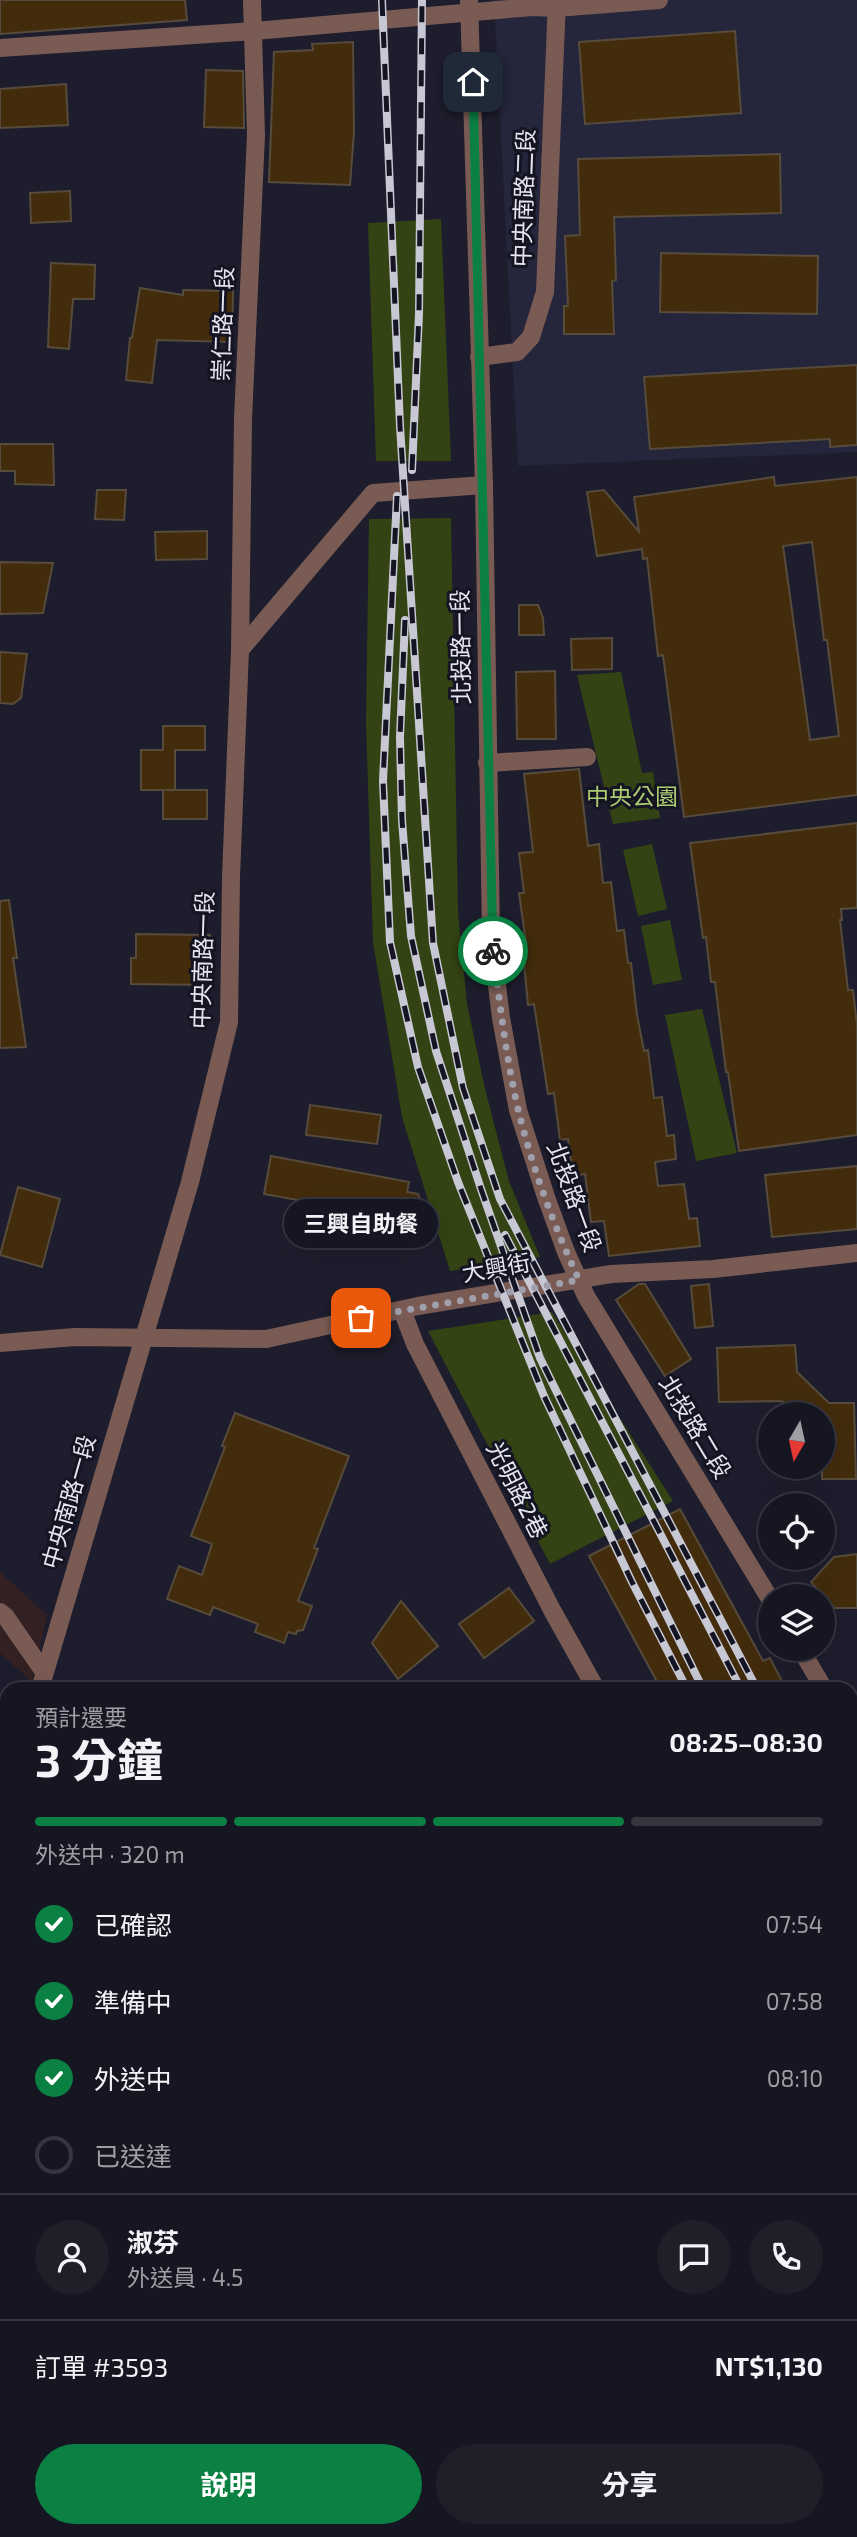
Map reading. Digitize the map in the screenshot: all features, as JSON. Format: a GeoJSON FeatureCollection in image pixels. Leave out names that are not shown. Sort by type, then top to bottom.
{"type":"FeatureCollection","features":[{"type":"Feature","properties":{"kind":"street","name":"崇仁路一段"},"geometry":{"type":"LineString","coordinates":[[240,650],[243,419],[256,135],[252,0]]}},
{"type":"Feature","properties":{"kind":"street"},"geometry":{"type":"LineString","coordinates":[[0,48],[254,31],[470,6],[532,7],[659,0]]}},
{"type":"Feature","properties":{"kind":"street","name":"中央南路二段"},"geometry":{"type":"LineString","coordinates":[[479,358],[517,352],[531,337],[545,292],[557,4]]}},
{"type":"Feature","properties":{"kind":"street","name":"北投路一段"},"geometry":{"type":"LineString","coordinates":[[470,6],[484,485],[491,936],[501,1018],[518,1110],[546,1197],[579,1280]]}},
{"type":"Feature","properties":{"kind":"street"},"geometry":{"type":"LineString","coordinates":[[240,650],[373,493],[484,485]]}},
{"type":"Feature","properties":{"kind":"street","name":"中央南路一段"},"geometry":{"type":"LineString","coordinates":[[42,1681],[190,1182],[229,1022],[231,877],[240,650]]}},
{"type":"Feature","properties":{"kind":"street"},"geometry":{"type":"LineString","coordinates":[[487,763],[587,757]]}},
{"type":"Feature","properties":{"kind":"street","name":"大興街"},"geometry":{"type":"LineString","coordinates":[[0,1343],[75,1337],[266,1339],[402,1310],[611,1274],[713,1269],[857,1254]]}},
{"type":"Feature","properties":{"kind":"street","name":"北投路二段"},"geometry":{"type":"LineString","coordinates":[[579,1280],[586,1296],[760,1584]]}},
{"type":"Feature","properties":{"kind":"street","name":"光明路2巷"},"geometry":{"type":"LineString","coordinates":[[402,1310],[421,1356],[555,1618],[592,1682]]}},
{"type":"Feature","properties":{"kind":"street"},"geometry":{"type":"LineString","coordinates":[[0,1612],[6,1617],[42,1681]]}},
{"type":"Feature","properties":{"kind":"street"},"geometry":{"type":"LineString","coordinates":[[808,1661],[820,1682]]}},
{"type":"Feature","properties":{"kind":"shaded area"},"geometry":{"type":"Polygon","coordinates":[[[494,0],[857,0],[857,452],[518,466],[494,0]]]}},
{"type":"Feature","properties":{"kind":"shaded area"},"geometry":{"type":"Polygon","coordinates":[[[0,1572],[47,1615],[32,1682],[0,1653],[0,1572]]]}},
{"type":"Feature","properties":{"kind":"green space"},"geometry":{"type":"Polygon","coordinates":[[[441,219],[451,461],[376,461],[368,223],[441,219]]]}},
{"type":"Feature","properties":{"kind":"green space"},"geometry":{"type":"Polygon","coordinates":[[[451,518],[458,912],[467,1004],[485,1089],[509,1181],[540,1257],[450,1271],[402,1117],[373,942],[366,722],[369,519],[451,518]]]}},
{"type":"Feature","properties":{"kind":"green space","name":"中央公園"},"geometry":{"type":"Polygon","coordinates":[[[621,672],[642,773],[653,772],[660,818],[613,824],[577,675],[621,672]]]}},
{"type":"Feature","properties":{"kind":"green space"},"geometry":{"type":"Polygon","coordinates":[[[652,844],[667,909],[638,916],[623,850],[652,844]]]}},
{"type":"Feature","properties":{"kind":"green space"},"geometry":{"type":"Polygon","coordinates":[[[670,920],[682,980],[653,985],[641,926],[670,920]]]}},
{"type":"Feature","properties":{"kind":"green space"},"geometry":{"type":"Polygon","coordinates":[[[702,1009],[737,1153],[696,1161],[665,1015],[702,1009]]]}},
{"type":"Feature","properties":{"kind":"green space"},"geometry":{"type":"Polygon","coordinates":[[[552,1312],[673,1501],[550,1564],[428,1331],[552,1312]]]}},
{"type":"Feature","properties":{"kind":"building"},"geometry":{"type":"Polygon","coordinates":[[[0,0],[185,0],[187,20],[0,34],[0,0]]]}},
{"type":"Feature","properties":{"kind":"building"},"geometry":{"type":"Polygon","coordinates":[[[735,31],[741,113],[585,124],[579,42],[735,31]]]}},
{"type":"Feature","properties":{"kind":"building"},"geometry":{"type":"Polygon","coordinates":[[[353,42],[354,132],[350,185],[269,182],[274,52],[313,50],[312,44],[353,42]]]}},
{"type":"Feature","properties":{"kind":"building"},"geometry":{"type":"Polygon","coordinates":[[[206,70],[243,71],[244,128],[204,127],[206,70]]]}},
{"type":"Feature","properties":{"kind":"building"},"geometry":{"type":"Polygon","coordinates":[[[66,84],[68,125],[0,128],[0,89],[66,84]]]}},
{"type":"Feature","properties":{"kind":"building"},"geometry":{"type":"Polygon","coordinates":[[[780,154],[781,213],[614,217],[614,334],[564,334],[564,306],[568,306],[565,236],[580,235],[578,159],[780,154]]]}},
{"type":"Feature","properties":{"kind":"building"},"geometry":{"type":"Polygon","coordinates":[[[70,191],[71,221],[31,223],[30,193],[70,191]]]}},
{"type":"Feature","properties":{"kind":"building"},"geometry":{"type":"Polygon","coordinates":[[[661,253],[818,256],[817,314],[660,312],[661,253]]]}},
{"type":"Feature","properties":{"kind":"building"},"geometry":{"type":"Polygon","coordinates":[[[51,263],[95,265],[94,299],[73,299],[69,349],[48,347],[51,263]]]}},
{"type":"Feature","properties":{"kind":"building"},"geometry":{"type":"Polygon","coordinates":[[[140,288],[183,295],[183,290],[233,291],[232,342],[157,340],[152,383],[126,380],[130,338],[140,288]]]}},
{"type":"Feature","properties":{"kind":"building"},"geometry":{"type":"Polygon","coordinates":[[[857,365],[857,445],[830,447],[830,439],[650,449],[644,377],[857,365]]]}},
{"type":"Feature","properties":{"kind":"building"},"geometry":{"type":"Polygon","coordinates":[[[0,444],[53,444],[54,485],[15,484],[15,471],[0,471],[0,444]]]}},
{"type":"Feature","properties":{"kind":"building"},"geometry":{"type":"Polygon","coordinates":[[[774,477],[775,486],[857,477],[857,795],[684,817],[663,655],[658,656],[647,558],[643,559],[642,549],[597,556],[587,492],[604,490],[639,532],[634,497],[774,477]],[[812,542],[783,546],[810,740],[839,736],[827,640],[824,640],[812,542]]]}},
{"type":"Feature","properties":{"kind":"building"},"geometry":{"type":"Polygon","coordinates":[[[97,490],[126,490],[124,520],[95,519],[97,490]]]}},
{"type":"Feature","properties":{"kind":"building"},"geometry":{"type":"Polygon","coordinates":[[[207,531],[207,559],[156,560],[155,532],[207,531]]]}},
{"type":"Feature","properties":{"kind":"building"},"geometry":{"type":"Polygon","coordinates":[[[0,562],[53,563],[43,613],[0,614],[0,562]]]}},
{"type":"Feature","properties":{"kind":"building"},"geometry":{"type":"Polygon","coordinates":[[[519,605],[538,605],[543,618],[544,635],[519,635],[519,605]]]}},
{"type":"Feature","properties":{"kind":"building"},"geometry":{"type":"Polygon","coordinates":[[[612,638],[612,669],[572,670],[571,639],[612,638]]]}},
{"type":"Feature","properties":{"kind":"building"},"geometry":{"type":"Polygon","coordinates":[[[0,652],[27,654],[21,698],[13,704],[0,703],[0,652]]]}},
{"type":"Feature","properties":{"kind":"building"},"geometry":{"type":"Polygon","coordinates":[[[555,671],[556,739],[517,739],[516,672],[555,671]]]}},
{"type":"Feature","properties":{"kind":"building"},"geometry":{"type":"Polygon","coordinates":[[[163,726],[205,726],[205,750],[175,750],[175,790],[141,790],[141,750],[163,750],[163,726]]]}},
{"type":"Feature","properties":{"kind":"building"},"geometry":{"type":"Polygon","coordinates":[[[579,769],[588,846],[599,844],[603,883],[611,882],[617,931],[624,930],[628,963],[631,963],[637,1015],[644,1051],[648,1050],[654,1098],[662,1097],[667,1136],[674,1135],[676,1159],[655,1162],[658,1186],[684,1184],[689,1219],[697,1218],[700,1246],[609,1256],[604,1221],[591,1222],[585,1174],[573,1176],[568,1139],[560,1140],[554,1093],[548,1094],[534,1004],[528,1005],[522,943],[526,943],[519,893],[524,893],[519,853],[533,852],[524,774],[579,769]]]}},
{"type":"Feature","properties":{"kind":"building"},"geometry":{"type":"Polygon","coordinates":[[[163,790],[207,790],[207,819],[163,819],[163,790]]]}},
{"type":"Feature","properties":{"kind":"building"},"geometry":{"type":"Polygon","coordinates":[[[857,823],[857,908],[841,909],[840,920],[848,990],[853,990],[857,1025],[857,1135],[739,1151],[715,982],[711,982],[706,937],[703,938],[690,843],[857,823]]]}},
{"type":"Feature","properties":{"kind":"building"},"geometry":{"type":"Polygon","coordinates":[[[9,900],[17,958],[13,958],[26,1047],[0,1048],[0,901],[9,900]]]}},
{"type":"Feature","properties":{"kind":"building"},"geometry":{"type":"Polygon","coordinates":[[[136,934],[210,935],[210,985],[131,984],[131,958],[136,958],[136,934]]]}},
{"type":"Feature","properties":{"kind":"building"},"geometry":{"type":"Polygon","coordinates":[[[310,1105],[381,1115],[377,1144],[306,1135],[310,1105]]]}},
{"type":"Feature","properties":{"kind":"building"},"geometry":{"type":"Polygon","coordinates":[[[271,1156],[409,1182],[407,1192],[418,1194],[423,1208],[419,1222],[264,1194],[271,1156]]]}},
{"type":"Feature","properties":{"kind":"building"},"geometry":{"type":"Polygon","coordinates":[[[857,1166],[857,1229],[772,1237],[765,1175],[857,1166]]]}},
{"type":"Feature","properties":{"kind":"building"},"geometry":{"type":"Polygon","coordinates":[[[18,1187],[60,1199],[42,1267],[0,1255],[18,1187]]]}},
{"type":"Feature","properties":{"kind":"building"},"geometry":{"type":"Polygon","coordinates":[[[639,1284],[645,1284],[691,1359],[665,1376],[616,1300],[639,1284]]]}},
{"type":"Feature","properties":{"kind":"building"},"geometry":{"type":"Polygon","coordinates":[[[709,1284],[713,1326],[695,1328],[691,1286],[709,1284]]]}},
{"type":"Feature","properties":{"kind":"building"},"geometry":{"type":"Polygon","coordinates":[[[795,1345],[797,1372],[828,1402],[719,1402],[717,1348],[795,1345]]]}},
{"type":"Feature","properties":{"kind":"building"},"geometry":{"type":"Polygon","coordinates":[[[835,1403],[854,1403],[856,1479],[835,1479],[835,1403]]]}},
{"type":"Feature","properties":{"kind":"building"},"geometry":{"type":"Polygon","coordinates":[[[235,1413],[349,1456],[314,1548],[318,1549],[298,1601],[312,1606],[303,1630],[297,1631],[296,1634],[288,1632],[284,1643],[255,1632],[258,1624],[213,1607],[210,1615],[167,1599],[179,1566],[202,1575],[212,1544],[191,1536],[235,1413]]]}},
{"type":"Feature","properties":{"kind":"building"},"geometry":{"type":"Polygon","coordinates":[[[680,1509],[758,1652],[758,1661],[772,1661],[782,1682],[657,1682],[589,1556],[680,1509]]]}},
{"type":"Feature","properties":{"kind":"building"},"geometry":{"type":"Polygon","coordinates":[[[857,1554],[857,1608],[835,1608],[835,1584],[811,1582],[822,1570],[835,1570],[835,1557],[857,1554]]]}},
{"type":"Feature","properties":{"kind":"building"},"geometry":{"type":"Polygon","coordinates":[[[509,1588],[534,1621],[484,1658],[459,1624],[509,1588]]]}},
{"type":"Feature","properties":{"kind":"building"},"geometry":{"type":"Polygon","coordinates":[[[401,1601],[438,1646],[398,1679],[372,1643],[401,1601]]]}},
{"type":"Feature","properties":{"kind":"railway"},"geometry":{"type":"LineString","coordinates":[[382,0],[400,426],[433,943],[463,1088],[500,1199],[753,1682]]}},
{"type":"Feature","properties":{"kind":"railway"},"geometry":{"type":"LineString","coordinates":[[412,470],[419,314],[422,0]]}},
{"type":"Feature","properties":{"kind":"railway"},"geometry":{"type":"LineString","coordinates":[[397,496],[383,781],[390,942],[418,1067],[458,1182],[544,1396],[632,1582],[683,1682]]}},
{"type":"Feature","properties":{"kind":"railway"},"geometry":{"type":"LineString","coordinates":[[405,620],[400,737],[402,820],[411,936],[436,1051],[540,1358],[700,1682]]}},
{"type":"Feature","properties":{"kind":"railway"},"geometry":{"type":"LineString","coordinates":[[505,1235],[737,1682]]}},
{"type":"Feature","properties":{"kind":"way so far"},"geometry":{"type":"LineString","coordinates":[[361,1318],[579,1280],[546,1197],[518,1110],[501,1018],[493,951]]}},
{"type":"Feature","properties":{"kind":"place","name":"三興自助餐"},"geometry":{"type":"Point","coordinates":[361,1318]}},
{"type":"Feature","properties":{"kind":"route"},"geometry":{"type":"LineString","coordinates":[[473,82],[493,951]]}}]}
